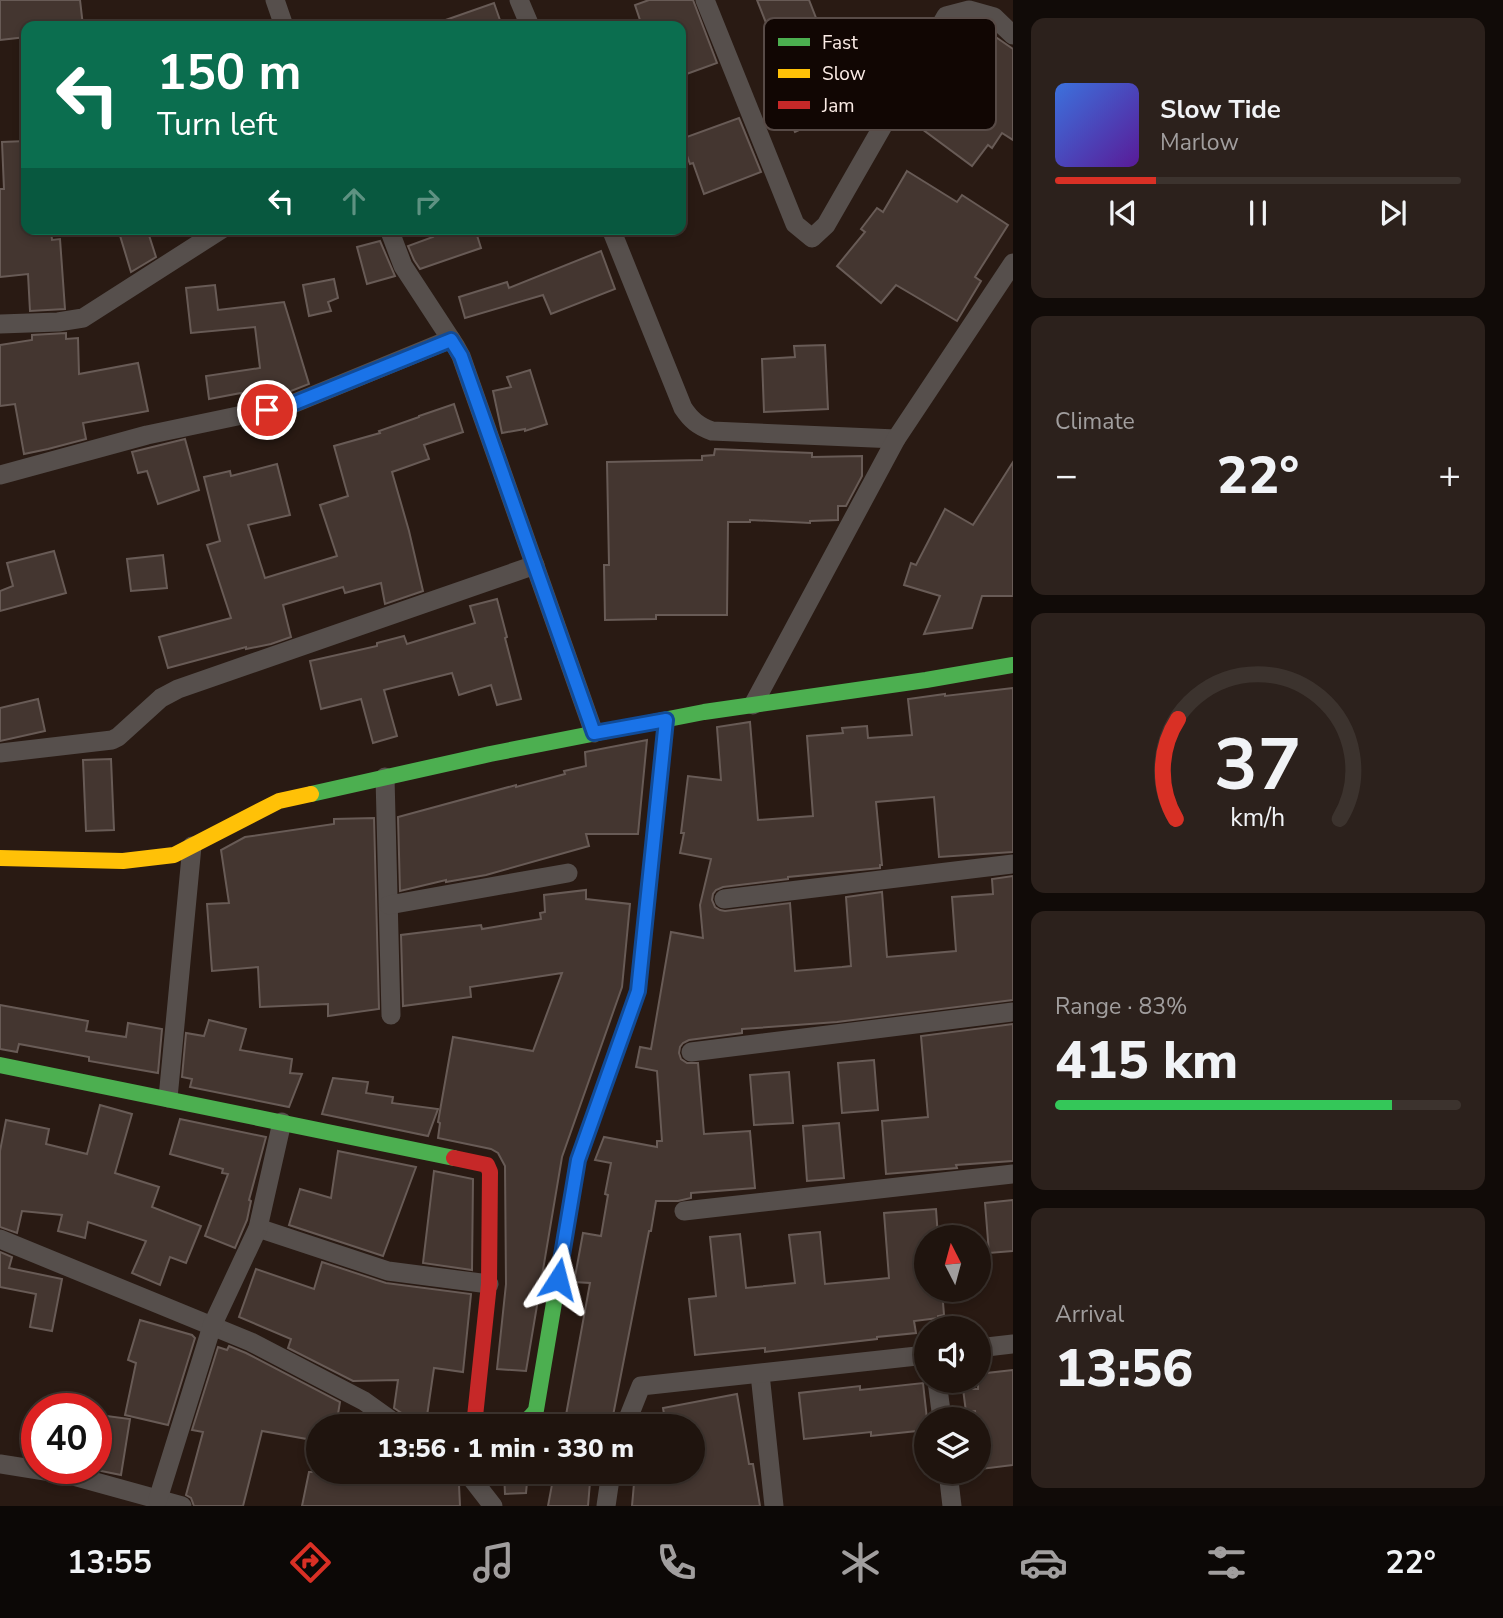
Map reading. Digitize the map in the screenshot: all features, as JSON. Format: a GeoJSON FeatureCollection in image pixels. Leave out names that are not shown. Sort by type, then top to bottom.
{"type":"FeatureCollection","features":[{"type":"Feature","properties":{"kind":"street"},"geometry":{"type":"LineString","coordinates":[[275,0],[282,21]]}},
{"type":"Feature","properties":{"kind":"street"},"geometry":{"type":"LineString","coordinates":[[519,0],[528,21]]}},
{"type":"Feature","properties":{"kind":"street"},"geometry":{"type":"LineString","coordinates":[[705,0],[795,224],[812,238],[826,225],[881,130]]}},
{"type":"Feature","properties":{"kind":"street"},"geometry":{"type":"LineString","coordinates":[[945,18],[969,10],[995,18]]}},
{"type":"Feature","properties":{"kind":"street"},"geometry":{"type":"LineString","coordinates":[[996,19],[1013,35]]}},
{"type":"Feature","properties":{"kind":"street"},"geometry":{"type":"LineString","coordinates":[[0,324],[58,322],[83,317],[213,235]]}},
{"type":"Feature","properties":{"kind":"street"},"geometry":{"type":"LineString","coordinates":[[391,235],[403,266],[461,356],[594,733]]}},
{"type":"Feature","properties":{"kind":"street"},"geometry":{"type":"LineString","coordinates":[[613,235],[683,408],[690,419],[701,427],[712,430],[896,439]]}},
{"type":"Feature","properties":{"kind":"street"},"geometry":{"type":"LineString","coordinates":[[753,705],[896,439],[1013,263]]}},
{"type":"Feature","properties":{"kind":"street"},"geometry":{"type":"LineString","coordinates":[[0,475],[147,435],[290,405],[451,340]]}},
{"type":"Feature","properties":{"kind":"street"},"geometry":{"type":"LineString","coordinates":[[0,753],[112,740],[161,698],[178,689],[534,565]]}},
{"type":"Feature","properties":{"kind":"street"},"geometry":{"type":"LineString","coordinates":[[0,858],[123,860],[174,855],[279,801],[594,733],[753,705],[1013,665]]}},
{"type":"Feature","properties":{"kind":"street"},"geometry":{"type":"LineString","coordinates":[[534,1414],[578,1160],[637,996],[666,720]]}},
{"type":"Feature","properties":{"kind":"street"},"geometry":{"type":"LineString","coordinates":[[385,777],[391,1014]]}},
{"type":"Feature","properties":{"kind":"street"},"geometry":{"type":"LineString","coordinates":[[168,1098],[192,846]]}},
{"type":"Feature","properties":{"kind":"street"},"geometry":{"type":"LineString","coordinates":[[724,899],[1013,864]]}},
{"type":"Feature","properties":{"kind":"street"},"geometry":{"type":"LineString","coordinates":[[389,905],[568,873]]}},
{"type":"Feature","properties":{"kind":"street"},"geometry":{"type":"LineString","coordinates":[[691,1052],[1013,1013]]}},
{"type":"Feature","properties":{"kind":"street"},"geometry":{"type":"LineString","coordinates":[[0,1065],[487,1165],[490,1172],[489,1284],[475,1414]]}},
{"type":"Feature","properties":{"kind":"street"},"geometry":{"type":"LineString","coordinates":[[158,1499],[212,1326],[258,1228],[282,1122]]}},
{"type":"Feature","properties":{"kind":"street"},"geometry":{"type":"LineString","coordinates":[[684,1211],[1013,1174]]}},
{"type":"Feature","properties":{"kind":"street"},"geometry":{"type":"LineString","coordinates":[[258,1228],[388,1271],[489,1284]]}},
{"type":"Feature","properties":{"kind":"street"},"geometry":{"type":"LineString","coordinates":[[0,1239],[251,1342],[364,1401],[382,1414]]}},
{"type":"Feature","properties":{"kind":"street"},"geometry":{"type":"LineString","coordinates":[[991,1347],[1013,1344]]}},
{"type":"Feature","properties":{"kind":"street"},"geometry":{"type":"LineString","coordinates":[[630,1414],[641,1386],[914,1356]]}},
{"type":"Feature","properties":{"kind":"street"},"geometry":{"type":"LineString","coordinates":[[760,1374],[774,1506]]}},
{"type":"Feature","properties":{"kind":"street"},"geometry":{"type":"LineString","coordinates":[[0,1464],[70,1475],[179,1506]]}},
{"type":"Feature","properties":{"kind":"street"},"geometry":{"type":"LineString","coordinates":[[476,1484],[494,1506]]}},
{"type":"Feature","properties":{"kind":"street"},"geometry":{"type":"LineString","coordinates":[[606,1506],[609,1484]]}},
{"type":"Feature","properties":{"kind":"street"},"geometry":{"type":"LineString","coordinates":[[949,1484],[952,1506]]}},
{"type":"Feature","properties":{"kind":"building"},"geometry":{"type":"Polygon","coordinates":[[[0,0],[80,0],[82,21],[21,21],[21,38],[0,40],[0,0]]]}},
{"type":"Feature","properties":{"kind":"building"},"geometry":{"type":"Polygon","coordinates":[[[649,0],[693,0],[717,63],[686,74],[686,21],[640,21],[635,5],[649,0]]]}},
{"type":"Feature","properties":{"kind":"building"},"geometry":{"type":"Polygon","coordinates":[[[757,0],[809,0],[816,18],[764,18],[757,0]]]}},
{"type":"Feature","properties":{"kind":"building"},"geometry":{"type":"Polygon","coordinates":[[[494,3],[500,21],[443,21],[494,3]]]}},
{"type":"Feature","properties":{"kind":"building"},"geometry":{"type":"Polygon","coordinates":[[[996,37],[1013,49],[1013,140],[1002,133],[992,148],[988,145],[972,166],[923,130],[996,130],[996,37]]]}},
{"type":"Feature","properties":{"kind":"building"},"geometry":{"type":"Polygon","coordinates":[[[739,118],[761,172],[704,194],[693,163],[690,164],[686,153],[686,137],[739,118]]]}},
{"type":"Feature","properties":{"kind":"building"},"geometry":{"type":"Polygon","coordinates":[[[21,141],[21,235],[52,235],[52,240],[60,239],[65,309],[30,311],[28,274],[0,277],[0,189],[4,189],[2,142],[21,141]]]}},
{"type":"Feature","properties":{"kind":"building"},"geometry":{"type":"Polygon","coordinates":[[[907,171],[957,202],[962,195],[1008,225],[975,277],[981,281],[957,321],[896,285],[881,303],[837,266],[865,232],[861,229],[877,208],[883,212],[907,171]]]}},
{"type":"Feature","properties":{"kind":"building"},"geometry":{"type":"Polygon","coordinates":[[[120,235],[149,235],[156,257],[131,272],[120,235]]]}},
{"type":"Feature","properties":{"kind":"building"},"geometry":{"type":"Polygon","coordinates":[[[432,235],[477,235],[481,248],[420,269],[408,246],[433,237],[432,235]]]}},
{"type":"Feature","properties":{"kind":"building"},"geometry":{"type":"Polygon","coordinates":[[[380,241],[395,276],[367,284],[357,247],[380,241]]]}},
{"type":"Feature","properties":{"kind":"building"},"geometry":{"type":"Polygon","coordinates":[[[601,251],[615,289],[551,314],[543,295],[465,318],[459,297],[507,282],[509,288],[601,251]]]}},
{"type":"Feature","properties":{"kind":"building"},"geometry":{"type":"Polygon","coordinates":[[[334,279],[338,298],[328,302],[331,311],[309,316],[303,285],[334,279]]]}},
{"type":"Feature","properties":{"kind":"building"},"geometry":{"type":"Polygon","coordinates":[[[215,285],[218,310],[284,302],[309,384],[286,393],[243,402],[241,393],[209,399],[206,376],[260,368],[255,327],[191,333],[186,288],[215,285]]]}},
{"type":"Feature","properties":{"kind":"building"},"geometry":{"type":"Polygon","coordinates":[[[66,333],[66,339],[78,338],[79,374],[138,363],[148,411],[83,423],[86,439],[24,454],[15,404],[0,406],[0,345],[32,340],[32,335],[66,333]]]}},
{"type":"Feature","properties":{"kind":"building"},"geometry":{"type":"Polygon","coordinates":[[[825,345],[828,409],[764,412],[762,359],[795,357],[794,346],[825,345]]]}},
{"type":"Feature","properties":{"kind":"building"},"geometry":{"type":"Polygon","coordinates":[[[530,370],[547,424],[525,431],[502,433],[493,391],[511,387],[507,377],[530,370]]]}},
{"type":"Feature","properties":{"kind":"building"},"geometry":{"type":"Polygon","coordinates":[[[454,404],[463,432],[424,445],[429,459],[392,472],[423,591],[385,604],[381,583],[345,593],[343,587],[283,605],[291,637],[168,668],[159,637],[231,618],[207,545],[220,541],[204,477],[230,471],[231,476],[277,464],[290,515],[248,525],[265,578],[337,556],[320,505],[348,496],[334,446],[380,433],[379,431],[454,404]]]}},
{"type":"Feature","properties":{"kind":"building"},"geometry":{"type":"Polygon","coordinates":[[[185,439],[199,490],[158,504],[147,471],[138,473],[132,452],[185,439]]]}},
{"type":"Feature","properties":{"kind":"building"},"geometry":{"type":"Polygon","coordinates":[[[715,449],[812,453],[812,457],[862,456],[862,476],[846,506],[838,506],[838,520],[810,523],[750,520],[728,522],[727,615],[656,615],[656,619],[605,620],[604,565],[609,565],[607,462],[702,460],[702,456],[714,455],[715,449]]]}},
{"type":"Feature","properties":{"kind":"building"},"geometry":{"type":"Polygon","coordinates":[[[1013,462],[1013,596],[982,596],[972,628],[924,634],[940,596],[904,585],[911,563],[916,565],[945,509],[973,525],[1013,462]]]}},
{"type":"Feature","properties":{"kind":"building"},"geometry":{"type":"Polygon","coordinates":[[[54,551],[66,593],[0,611],[0,591],[13,586],[7,563],[54,551]]]}},
{"type":"Feature","properties":{"kind":"building"},"geometry":{"type":"Polygon","coordinates":[[[163,555],[167,588],[131,591],[127,559],[163,555]]]}},
{"type":"Feature","properties":{"kind":"building"},"geometry":{"type":"Polygon","coordinates":[[[497,599],[521,699],[497,705],[491,685],[459,695],[452,673],[384,690],[397,736],[373,743],[361,699],[321,709],[310,661],[377,646],[377,643],[404,636],[407,644],[475,623],[470,606],[497,599]]]}},
{"type":"Feature","properties":{"kind":"building"},"geometry":{"type":"Polygon","coordinates":[[[1013,688],[1013,852],[939,857],[934,797],[876,802],[882,865],[880,868],[788,877],[723,887],[716,890],[712,900],[715,907],[725,911],[790,903],[795,971],[851,966],[846,897],[882,892],[887,957],[956,951],[952,897],[993,894],[992,879],[1013,876],[1013,1000],[837,1022],[742,1029],[742,1033],[683,1043],[679,1053],[681,1059],[687,1063],[698,1063],[704,1134],[750,1131],[755,1188],[691,1193],[691,1198],[678,1201],[656,1201],[613,1414],[566,1414],[590,1283],[574,1282],[583,1233],[601,1236],[608,1195],[605,1194],[611,1163],[595,1160],[604,1137],[657,1147],[657,1141],[662,1141],[657,1071],[636,1067],[640,1047],[651,1049],[671,932],[703,938],[700,905],[711,859],[680,853],[688,776],[721,780],[717,727],[750,722],[758,820],[813,816],[807,736],[843,733],[842,728],[867,726],[868,738],[912,735],[908,699],[1013,688]]]}},
{"type":"Feature","properties":{"kind":"building"},"geometry":{"type":"Polygon","coordinates":[[[38,699],[45,731],[0,741],[0,708],[38,699]]]}},
{"type":"Feature","properties":{"kind":"building"},"geometry":{"type":"Polygon","coordinates":[[[647,740],[638,834],[586,834],[589,846],[486,875],[446,880],[400,891],[398,817],[565,774],[564,771],[586,766],[585,752],[647,740]]]}},
{"type":"Feature","properties":{"kind":"building"},"geometry":{"type":"Polygon","coordinates":[[[111,759],[114,830],[86,831],[83,760],[111,759]]]}},
{"type":"Feature","properties":{"kind":"building"},"geometry":{"type":"Polygon","coordinates":[[[374,818],[379,1009],[328,1016],[328,1004],[260,1007],[258,967],[212,971],[207,904],[229,903],[221,850],[245,837],[334,824],[334,819],[374,818]]]}},
{"type":"Feature","properties":{"kind":"building"},"geometry":{"type":"Polygon","coordinates":[[[586,890],[586,899],[630,904],[622,987],[562,1157],[526,1371],[497,1369],[506,1284],[505,1166],[498,1153],[491,1149],[438,1138],[438,1122],[453,1037],[533,1051],[562,973],[470,987],[471,997],[403,1006],[401,935],[481,925],[482,929],[541,919],[540,913],[545,912],[544,895],[586,890]]]}},
{"type":"Feature","properties":{"kind":"building"},"geometry":{"type":"Polygon","coordinates":[[[0,1005],[88,1021],[86,1031],[126,1037],[128,1023],[162,1029],[158,1073],[89,1061],[89,1057],[19,1044],[17,1052],[0,1049],[0,1005]]]}},
{"type":"Feature","properties":{"kind":"building"},"geometry":{"type":"Polygon","coordinates":[[[209,1020],[246,1029],[240,1050],[292,1059],[290,1073],[302,1074],[289,1107],[190,1087],[192,1079],[182,1077],[186,1033],[204,1036],[209,1020]]]}},
{"type":"Feature","properties":{"kind":"building"},"geometry":{"type":"Polygon","coordinates":[[[1013,1024],[1013,1161],[886,1174],[882,1121],[928,1117],[921,1036],[1013,1024]]]}},
{"type":"Feature","properties":{"kind":"building"},"geometry":{"type":"Polygon","coordinates":[[[874,1060],[878,1110],[842,1113],[838,1063],[874,1060]]]}},
{"type":"Feature","properties":{"kind":"building"},"geometry":{"type":"Polygon","coordinates":[[[789,1072],[793,1123],[754,1125],[750,1075],[789,1072]]]}},
{"type":"Feature","properties":{"kind":"building"},"geometry":{"type":"Polygon","coordinates":[[[333,1078],[368,1082],[366,1093],[393,1097],[392,1103],[438,1109],[428,1136],[322,1114],[333,1078]]]}},
{"type":"Feature","properties":{"kind":"building"},"geometry":{"type":"Polygon","coordinates":[[[100,1105],[132,1114],[115,1173],[159,1187],[152,1207],[201,1226],[186,1263],[170,1257],[160,1285],[132,1273],[146,1241],[88,1222],[85,1238],[58,1231],[62,1215],[22,1211],[17,1233],[0,1227],[0,1151],[6,1120],[49,1129],[46,1144],[87,1154],[100,1105]]]}},
{"type":"Feature","properties":{"kind":"building"},"geometry":{"type":"Polygon","coordinates":[[[180,1119],[266,1137],[249,1200],[247,1220],[235,1248],[205,1236],[228,1174],[222,1173],[223,1169],[170,1154],[180,1119]]]}},
{"type":"Feature","properties":{"kind":"building"},"geometry":{"type":"Polygon","coordinates":[[[839,1123],[844,1178],[807,1181],[803,1126],[839,1123]]]}},
{"type":"Feature","properties":{"kind":"building"},"geometry":{"type":"Polygon","coordinates":[[[338,1151],[416,1167],[383,1256],[289,1225],[300,1189],[331,1198],[338,1151]]]}},
{"type":"Feature","properties":{"kind":"building"},"geometry":{"type":"Polygon","coordinates":[[[434,1171],[473,1179],[472,1270],[423,1263],[434,1171]]]}},
{"type":"Feature","properties":{"kind":"building"},"geometry":{"type":"Polygon","coordinates":[[[1013,1200],[1013,1251],[991,1253],[991,1225],[987,1225],[985,1203],[1013,1200]]]}},
{"type":"Feature","properties":{"kind":"building"},"geometry":{"type":"Polygon","coordinates":[[[936,1209],[937,1225],[914,1225],[914,1302],[943,1302],[944,1315],[914,1316],[914,1333],[765,1352],[765,1348],[695,1355],[689,1299],[716,1296],[710,1237],[740,1234],[746,1288],[795,1283],[789,1235],[820,1232],[825,1284],[889,1278],[884,1213],[936,1209]]]}},
{"type":"Feature","properties":{"kind":"building"},"geometry":{"type":"Polygon","coordinates":[[[0,1252],[12,1257],[9,1268],[62,1279],[52,1331],[30,1327],[36,1294],[0,1287],[0,1252]]]}},
{"type":"Feature","properties":{"kind":"building"},"geometry":{"type":"Polygon","coordinates":[[[322,1262],[386,1283],[471,1294],[463,1372],[434,1368],[427,1414],[403,1414],[394,1408],[398,1380],[353,1381],[288,1348],[291,1339],[239,1317],[256,1269],[314,1289],[322,1262]]]}},
{"type":"Feature","properties":{"kind":"building"},"geometry":{"type":"Polygon","coordinates":[[[140,1320],[195,1338],[168,1425],[125,1415],[136,1363],[128,1360],[140,1320]]]}},
{"type":"Feature","properties":{"kind":"building"},"geometry":{"type":"Polygon","coordinates":[[[229,1346],[246,1353],[340,1402],[338,1414],[306,1414],[306,1439],[262,1431],[243,1506],[194,1506],[191,1498],[186,1495],[203,1432],[192,1430],[218,1347],[227,1350],[229,1346]]]}},
{"type":"Feature","properties":{"kind":"building"},"geometry":{"type":"Polygon","coordinates":[[[1013,1370],[1013,1465],[991,1468],[991,1407],[965,1407],[964,1393],[991,1393],[991,1373],[1013,1370]]]}},
{"type":"Feature","properties":{"kind":"building"},"geometry":{"type":"Polygon","coordinates":[[[914,1384],[914,1393],[924,1393],[926,1407],[914,1407],[914,1431],[871,1436],[871,1432],[804,1439],[799,1393],[860,1386],[860,1390],[914,1384]]]}},
{"type":"Feature","properties":{"kind":"building"},"geometry":{"type":"Polygon","coordinates":[[[737,1394],[749,1464],[753,1464],[760,1506],[632,1506],[634,1484],[705,1484],[705,1414],[664,1414],[663,1408],[737,1394]]]}},
{"type":"Feature","properties":{"kind":"building"},"geometry":{"type":"Polygon","coordinates":[[[112,1417],[130,1419],[121,1475],[112,1473],[112,1417]]]}},
{"type":"Feature","properties":{"kind":"building"},"geometry":{"type":"Polygon","coordinates":[[[307,1484],[459,1485],[460,1506],[302,1506],[307,1484]]]}},
{"type":"Feature","properties":{"kind":"building"},"geometry":{"type":"Polygon","coordinates":[[[505,1484],[527,1484],[526,1493],[505,1494],[505,1484]]]}},
{"type":"Feature","properties":{"kind":"building"},"geometry":{"type":"Polygon","coordinates":[[[552,1484],[590,1484],[588,1506],[548,1506],[552,1484]]]}},
{"type":"Feature","properties":{"kind":"traffic: fast"},"geometry":{"type":"LineString","coordinates":[[311,794],[490,754],[704,712],[1013,665]]}},
{"type":"Feature","properties":{"kind":"traffic: fast"},"geometry":{"type":"LineString","coordinates":[[533,1414],[536,1410],[578,1160],[638,991],[666,720]]}},
{"type":"Feature","properties":{"kind":"traffic: fast"},"geometry":{"type":"LineString","coordinates":[[0,1065],[454,1158]]}},
{"type":"Feature","properties":{"kind":"traffic: slow"},"geometry":{"type":"LineString","coordinates":[[0,858],[123,861],[174,855],[279,801],[311,794]]}},
{"type":"Feature","properties":{"kind":"traffic: jam"},"geometry":{"type":"LineString","coordinates":[[454,1158],[487,1165],[490,1172],[489,1284],[475,1414]]}},
{"type":"Feature","properties":{"kind":"route"},"geometry":{"type":"LineString","coordinates":[[267,410],[290,405],[451,340],[461,356],[594,733],[666,720],[638,991],[578,1160],[558,1279]]}}]}
